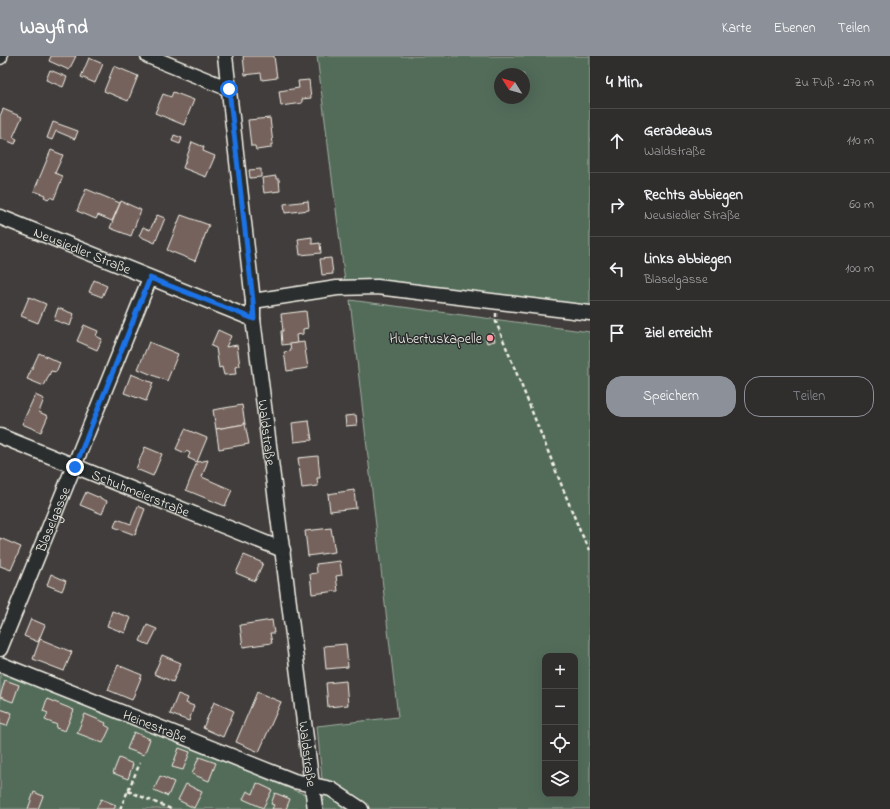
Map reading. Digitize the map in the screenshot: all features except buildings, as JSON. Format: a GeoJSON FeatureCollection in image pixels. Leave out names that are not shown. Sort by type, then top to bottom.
{"type":"FeatureCollection","features":[{"type":"Feature","properties":{"kind":"street"},"geometry":{"type":"LineString","coordinates":[[148,56],[229,89]]}},
{"type":"Feature","properties":{"kind":"street","name":"Waldstraße"},"geometry":{"type":"LineString","coordinates":[[225,56],[254,319],[315,809]]}},
{"type":"Feature","properties":{"kind":"street","name":"Neusiedler Straße"},"geometry":{"type":"LineString","coordinates":[[0,217],[254,319]]}},
{"type":"Feature","properties":{"kind":"street","name":"Blaselgasse"},"geometry":{"type":"LineString","coordinates":[[0,649],[75,467],[150,278]]}},
{"type":"Feature","properties":{"kind":"street"},"geometry":{"type":"LineString","coordinates":[[253,301],[338,288],[377,287],[590,313]]}},
{"type":"Feature","properties":{"kind":"street","name":"Schuhmeierstraße"},"geometry":{"type":"LineString","coordinates":[[0,436],[282,550]]}},
{"type":"Feature","properties":{"kind":"street","name":"Heinestraße"},"geometry":{"type":"LineString","coordinates":[[0,664],[294,781],[331,789],[361,809]]}},
{"type":"Feature","properties":{"kind":"path"},"geometry":{"type":"LineString","coordinates":[[496,301],[496,322],[580,531],[590,550]]}},
{"type":"Feature","properties":{"kind":"path"},"geometry":{"type":"LineString","coordinates":[[120,809],[140,763]]}},
{"type":"Feature","properties":{"kind":"path"},"geometry":{"type":"LineString","coordinates":[[128,791],[171,809]]}},
{"type":"Feature","properties":{"kind":"green space"},"geometry":{"type":"Polygon","coordinates":[[[317,56],[590,56],[590,308],[345,282],[317,56]]]}},
{"type":"Feature","properties":{"kind":"green space"},"geometry":{"type":"Polygon","coordinates":[[[350,300],[590,332],[590,809],[0,809],[0,671],[324,801],[317,726],[398,717],[350,300]]]}},
{"type":"Feature","properties":{"kind":"place","name":"Hubertuskapelle"},"geometry":{"type":"Point","coordinates":[490,338]}},
{"type":"Feature","properties":{"kind":"route"},"geometry":{"type":"LineString","coordinates":[[75,467],[150,278],[254,319],[229,89]]}}]}
